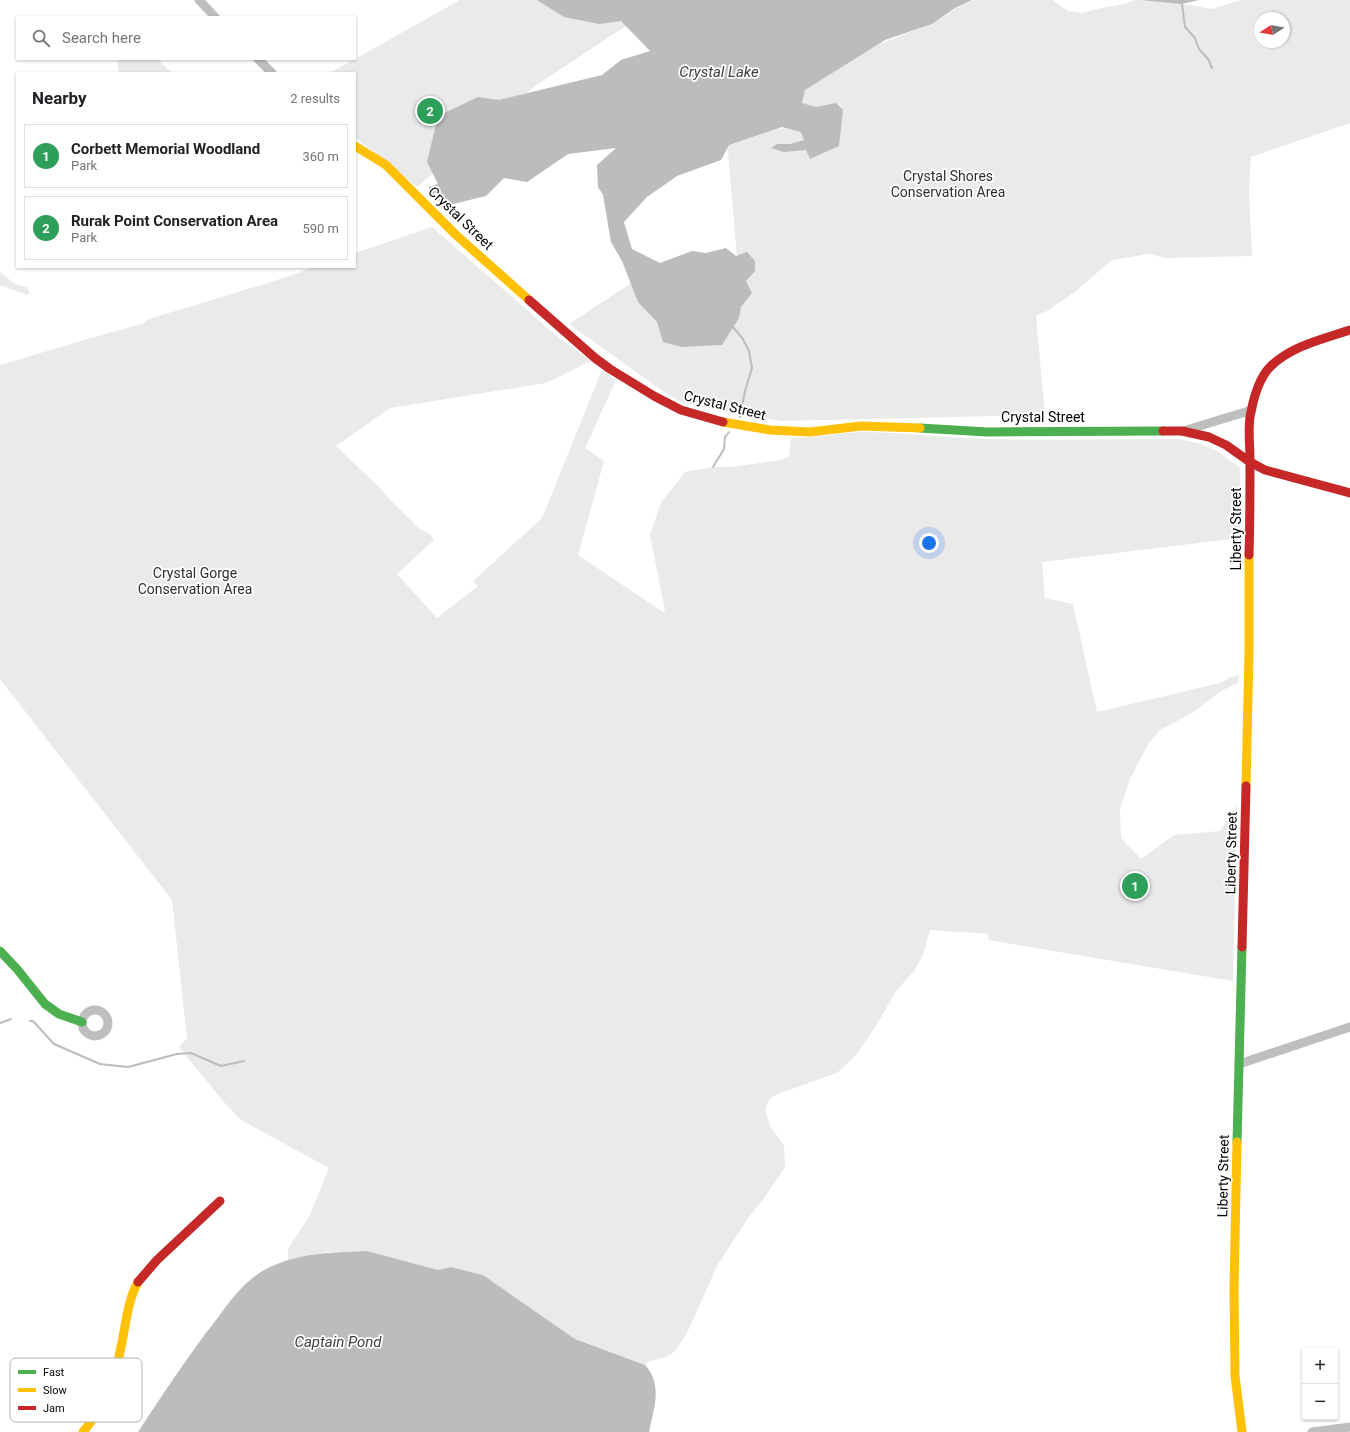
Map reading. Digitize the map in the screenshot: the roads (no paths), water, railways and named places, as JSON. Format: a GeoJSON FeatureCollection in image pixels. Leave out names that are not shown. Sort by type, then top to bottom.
{"type":"FeatureCollection","features":[{"type":"Feature","properties":{"kind":"street"},"geometry":{"type":"LineString","coordinates":[[199,0],[214,16]]}},
{"type":"Feature","properties":{"kind":"street"},"geometry":{"type":"LineString","coordinates":[[259,60],[271,72]]}},
{"type":"Feature","properties":{"kind":"street","name":"Crystal Street"},"geometry":{"type":"LineString","coordinates":[[356,147],[386,165],[456,236],[595,358],[654,396],[681,410],[719,421],[796,433],[861,426],[921,427],[979,432],[1182,431],[1209,437],[1226,445],[1250,462],[1265,470],[1350,493]]}},
{"type":"Feature","properties":{"kind":"street","name":"Liberty Street"},"geometry":{"type":"LineString","coordinates":[[1242,1432],[1235,1383],[1234,1288],[1249,652],[1250,418],[1258,387],[1269,367],[1281,357],[1298,349],[1350,330]]}},
{"type":"Feature","properties":{"kind":"street","name":"Crystal Street"},"geometry":{"type":"LineString","coordinates":[[1182,431],[1252,410]]}},
{"type":"Feature","properties":{"kind":"street"},"geometry":{"type":"LineString","coordinates":[[0,951],[17,969],[45,1004],[59,1014],[82,1022]]}},
{"type":"Feature","properties":{"kind":"street"},"geometry":{"type":"LineString","coordinates":[[1239,1064],[1350,1027]]}},
{"type":"Feature","properties":{"kind":"street"},"geometry":{"type":"LineString","coordinates":[[120,1358],[129,1305],[135,1289],[141,1279],[156,1261],[220,1201]]}},
{"type":"Feature","properties":{"kind":"street"},"geometry":{"type":"LineString","coordinates":[[84,1432],[92,1422]]}},
{"type":"Feature","properties":{"kind":"street"},"geometry":{"type":"LineString","coordinates":[[1312,1432],[1350,1427]]}},
{"type":"Feature","properties":{"kind":"water","name":"Crystal Lake"},"geometry":{"type":"Polygon","coordinates":[[[537,0],[972,0],[955,8],[932,24],[885,40],[805,90],[802,103],[816,107],[836,103],[843,110],[839,146],[810,159],[806,150],[784,152],[771,148],[777,144],[790,144],[804,140],[801,132],[782,127],[729,145],[721,160],[677,176],[647,197],[624,222],[632,249],[660,263],[692,251],[706,253],[726,248],[736,256],[747,252],[755,261],[755,271],[746,281],[752,293],[741,307],[739,318],[722,345],[682,347],[663,342],[657,322],[638,302],[622,261],[611,242],[603,195],[598,187],[597,165],[616,148],[568,154],[527,182],[504,178],[486,196],[453,204],[440,202],[429,194],[429,187],[438,184],[427,162],[438,116],[478,97],[499,100],[602,75],[621,60],[650,51],[621,21],[599,24],[564,17],[537,0]]]}},
{"type":"Feature","properties":{"kind":"water"},"geometry":{"type":"Polygon","coordinates":[[[1140,0],[1199,0],[1182,4],[1140,0]]]}},
{"type":"Feature","properties":{"kind":"water","name":"Captain Pond"},"geometry":{"type":"Polygon","coordinates":[[[367,1251],[438,1270],[451,1267],[483,1275],[575,1339],[645,1365],[651,1373],[654,1381],[656,1397],[649,1432],[138,1432],[176,1375],[206,1334],[233,1298],[251,1279],[266,1269],[290,1260],[315,1254],[367,1251]]]}},
{"type":"Feature","properties":{"kind":"waterway"},"geometry":{"type":"LineString","coordinates":[[1182,4],[1185,27],[1195,38],[1199,49],[1208,59],[1212,68]]}},
{"type":"Feature","properties":{"kind":"waterway"},"geometry":{"type":"LineString","coordinates":[[733,327],[743,339],[749,351],[752,368],[745,391],[740,417]]}},
{"type":"Feature","properties":{"kind":"waterway"},"geometry":{"type":"LineString","coordinates":[[713,467],[724,449],[725,437],[729,432]]}},
{"type":"Feature","properties":{"kind":"waterway"},"geometry":{"type":"LineString","coordinates":[[0,1023],[11,1019]]}},
{"type":"Feature","properties":{"kind":"waterway"},"geometry":{"type":"LineString","coordinates":[[30,1021],[33,1021],[54,1044],[100,1064],[128,1067],[177,1054],[191,1053],[221,1066],[244,1061]]}},
{"type":"Feature","properties":{"kind":"place","name":"Rurak Point Conservation Area"},"geometry":{"type":"Point","coordinates":[430,111]}},
{"type":"Feature","properties":{"kind":"place","name":"Corbett Memorial Woodland"},"geometry":{"type":"Point","coordinates":[1135,886]}},
{"type":"Feature","properties":{"kind":"park label","name":"Crystal Shores Conservation Area"},"geometry":{"type":"Point","coordinates":[948,184]}},
{"type":"Feature","properties":{"kind":"park label","name":"Crystal Gorge Conservation Area"},"geometry":{"type":"Point","coordinates":[195,582]}}]}
